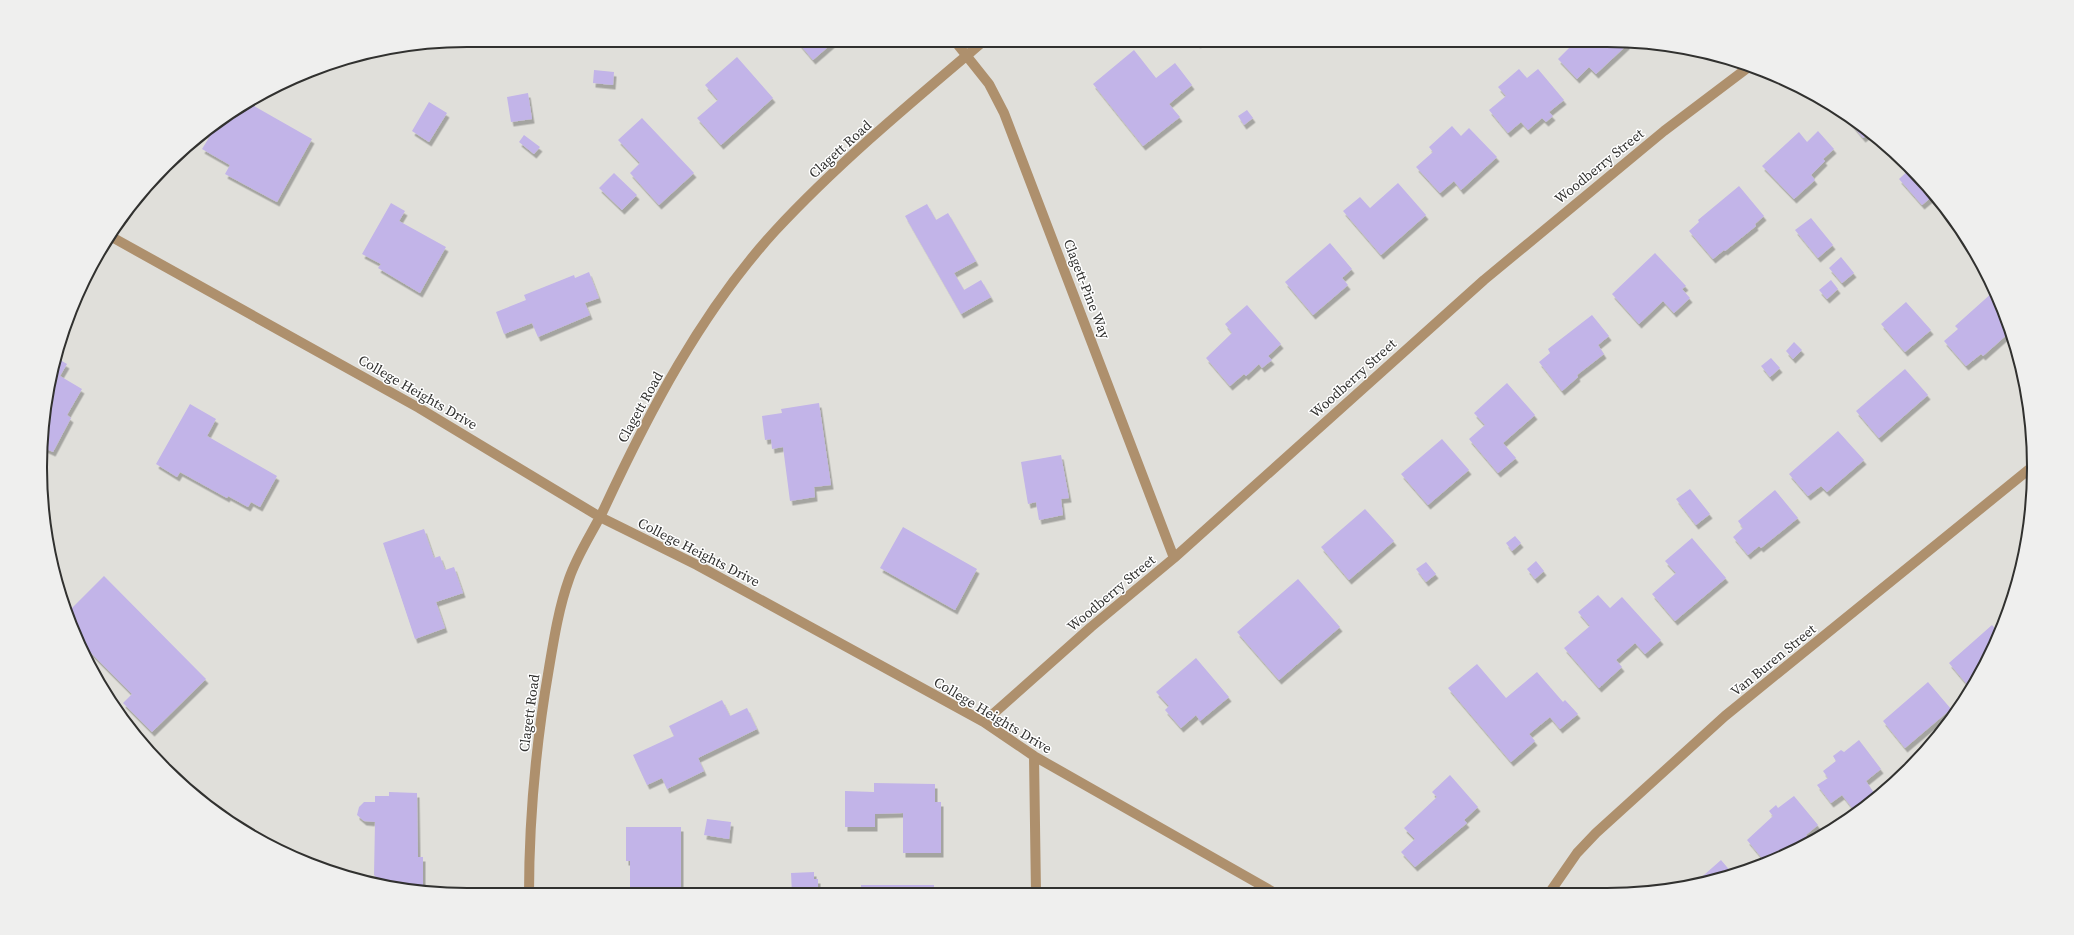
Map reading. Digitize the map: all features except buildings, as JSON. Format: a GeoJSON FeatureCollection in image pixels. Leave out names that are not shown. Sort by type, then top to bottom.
{"type":"FeatureCollection","features":[{"type":"Feature","properties":{"kind":"street","name":"Clagett-Pine Way"},"geometry":{"type":"LineString","coordinates":[[960,47],[990,84],[1004,113],[1174,558]]}},
{"type":"Feature","properties":{"kind":"street","name":"Clagett Road"},"geometry":{"type":"LineString","coordinates":[[529,888],[532,796],[543,702],[555,632],[569,578],[600,517],[632,448],[694,338],[725,293],[774,233],[821,184],[977,47]]}},
{"type":"Feature","properties":{"kind":"street","name":"Woodberry Street"},"geometry":{"type":"LineString","coordinates":[[984,722],[1091,627],[1174,558],[1484,280],[1664,131],[1745,70]]}},
{"type":"Feature","properties":{"kind":"street","name":"College Heights Drive"},"geometry":{"type":"LineString","coordinates":[[115,239],[420,408],[600,517],[697,565],[984,722],[1034,756],[1268,888]]}},
{"type":"Feature","properties":{"kind":"street","name":"Van Buren Street"},"geometry":{"type":"LineString","coordinates":[[1553,888],[1577,853],[1596,833],[1725,716],[2027,472]]}},
{"type":"Feature","properties":{"kind":"street"},"geometry":{"type":"LineString","coordinates":[[1034,756],[1036,888]]}}]}
